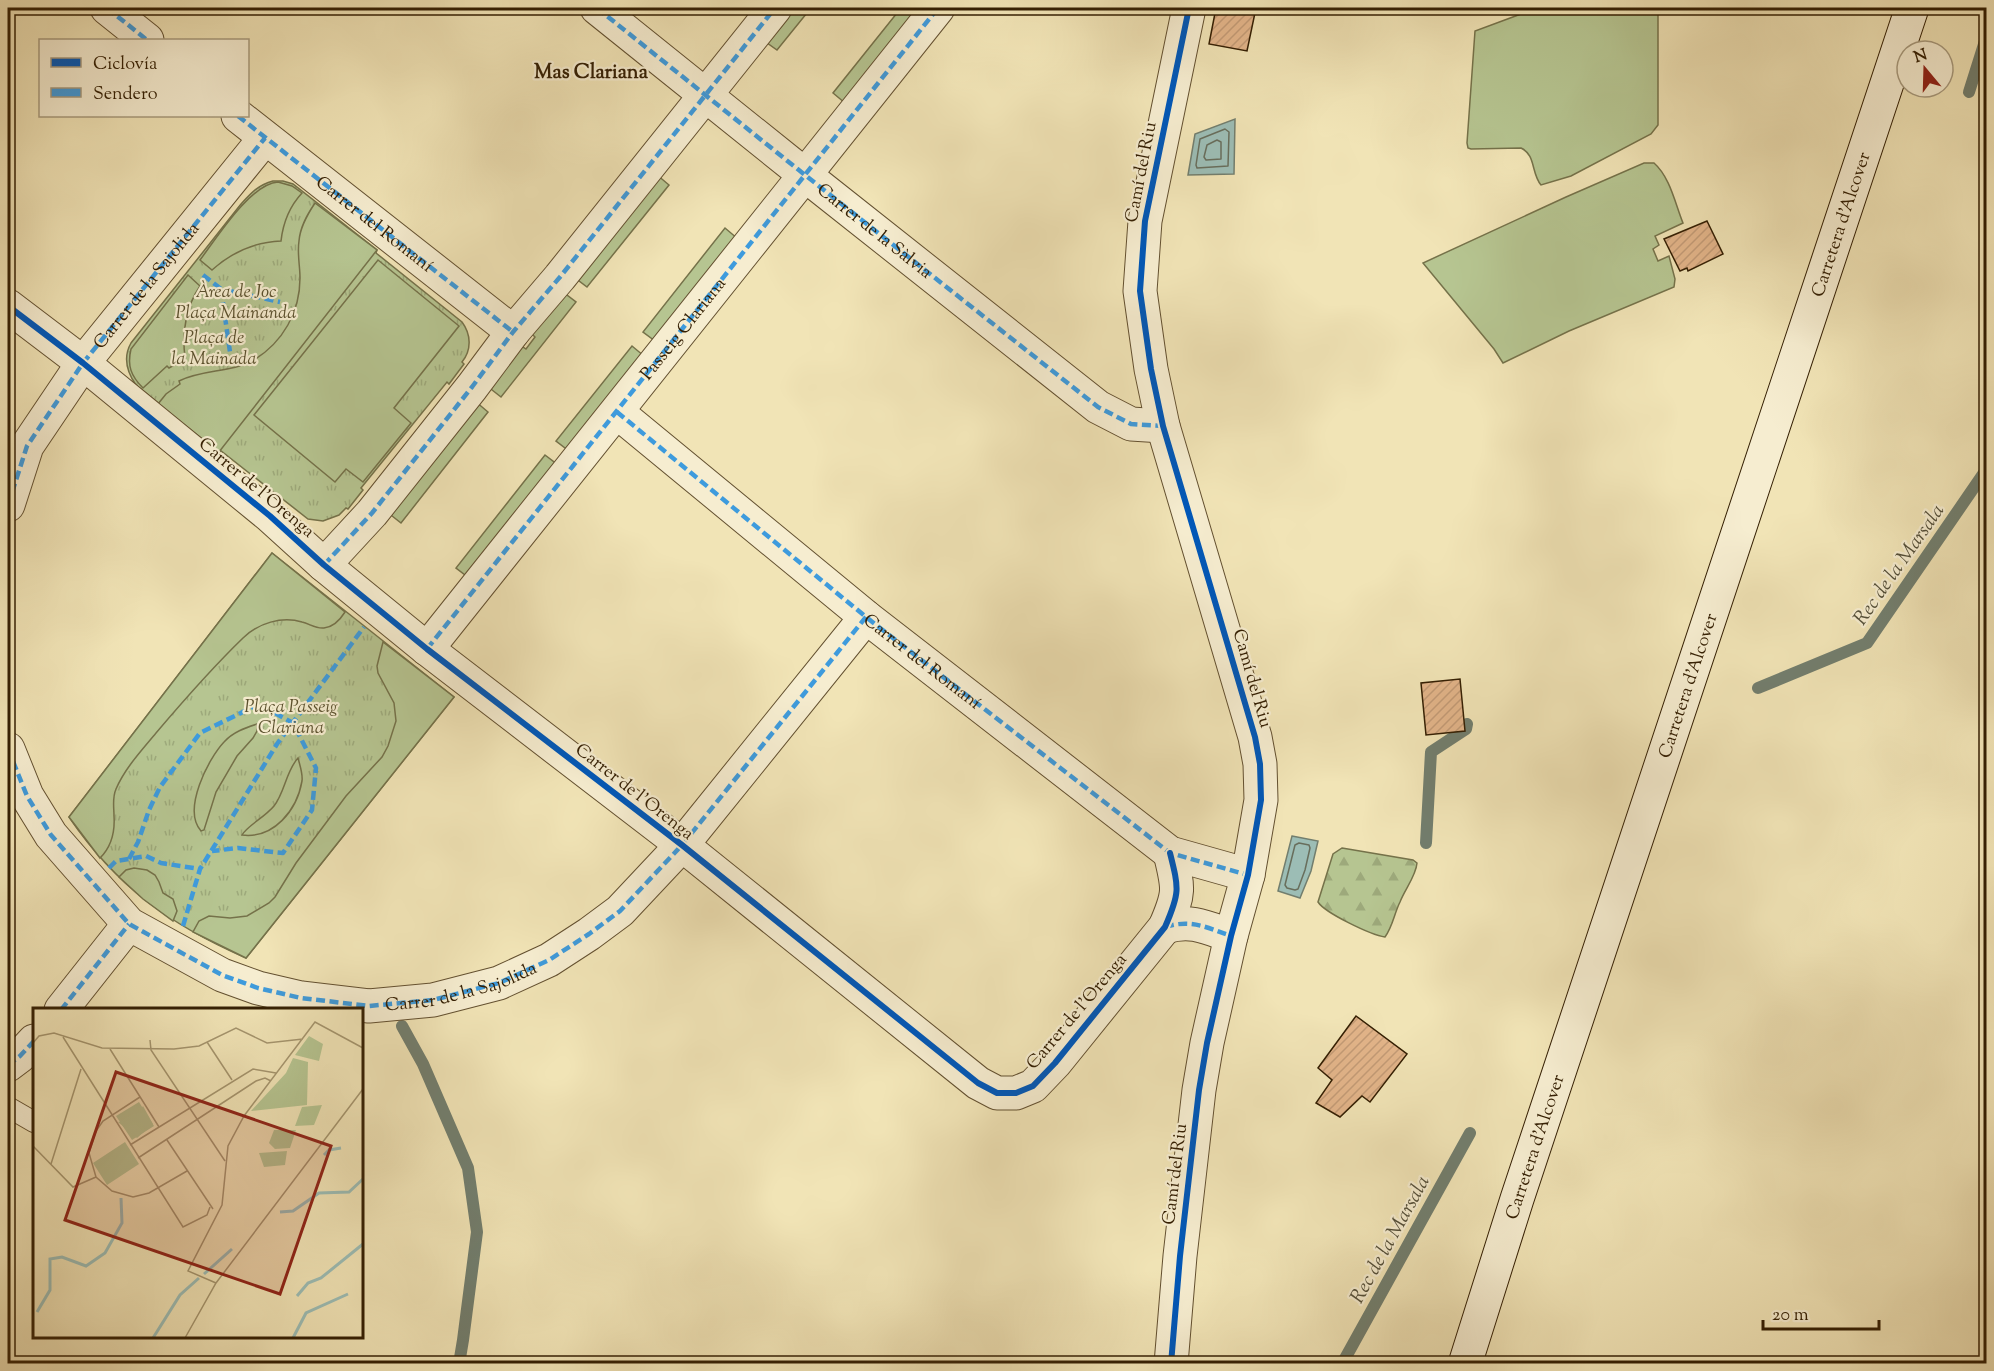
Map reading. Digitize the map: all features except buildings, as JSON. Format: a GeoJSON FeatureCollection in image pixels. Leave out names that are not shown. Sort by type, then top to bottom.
{"type":"FeatureCollection","features":[{"type":"Feature","properties":{"kind":"street"},"geometry":{"type":"LineString","coordinates":[[107,8],[146,39]]}},
{"type":"Feature","properties":{"kind":"street","name":"Carrer de la Sàlvia"},"geometry":{"type":"LineString","coordinates":[[597,8],[805,176],[1098,407],[1131,424],[1163,426]]}},
{"type":"Feature","properties":{"kind":"street"},"geometry":{"type":"LineString","coordinates":[[324,565],[372,513],[513,332],[775,8]]}},
{"type":"Feature","properties":{"kind":"street","name":"Passeig Clariana"},"geometry":{"type":"LineString","coordinates":[[427,649],[938,8]]}},
{"type":"Feature","properties":{"kind":"street","name":"Camí del Riu"},"geometry":{"type":"LineString","coordinates":[[1171,1364],[1180,1256],[1199,1090],[1231,936],[1248,875],[1261,800],[1260,764],[1255,737],[1163,426],[1151,369],[1140,291],[1145,221],[1189,8]]}},
{"type":"Feature","properties":{"kind":"street","name":"Carretera d'Alcover"},"geometry":{"type":"LineString","coordinates":[[1465,1364],[1912,8]]}},
{"type":"Feature","properties":{"kind":"street","name":"Carrer del Romaní"},"geometry":{"type":"LineString","coordinates":[[239,117],[513,332]]}},
{"type":"Feature","properties":{"kind":"street","name":"Carrer de la Sajolida"},"geometry":{"type":"LineString","coordinates":[[8,505],[27,446],[83,363],[265,138]]}},
{"type":"Feature","properties":{"kind":"street","name":"Carrer de l'Orenga"},"geometry":{"type":"LineString","coordinates":[[8,306],[83,363],[270,516],[324,565],[427,649],[682,845],[978,1083],[997,1093],[1016,1093],[1033,1086],[1055,1063],[1165,927],[1178,892],[1170,853]]}},
{"type":"Feature","properties":{"kind":"street","name":"Carrer del Romaní"},"geometry":{"type":"LineString","coordinates":[[617,412],[866,617],[1170,853],[1248,875]]}},
{"type":"Feature","properties":{"kind":"street","name":"Carrer de la Sajolida"},"geometry":{"type":"LineString","coordinates":[[8,750],[27,796],[51,835],[129,924],[222,975],[258,988],[301,998],[369,1006],[434,1000],[499,983],[549,960],[620,911],[682,845],[866,617]]}},
{"type":"Feature","properties":{"kind":"street"},"geometry":{"type":"LineString","coordinates":[[1165,927],[1180,923],[1200,925],[1231,936]]}},
{"type":"Feature","properties":{"kind":"street"},"geometry":{"type":"LineString","coordinates":[[63,1008],[129,924]]}},
{"type":"Feature","properties":{"kind":"street"},"geometry":{"type":"LineString","coordinates":[[8,1065],[33,1042]]}},
{"type":"Feature","properties":{"kind":"lane"},"geometry":{"type":"LineString","coordinates":[[8,1107],[33,1121]]}},
{"type":"Feature","properties":{"kind":"green space"},"geometry":{"type":"Polygon","coordinates":[[[789,8],[811,8],[777,50],[763,40],[789,8]]]}},
{"type":"Feature","properties":{"kind":"green space"},"geometry":{"type":"Polygon","coordinates":[[[901,8],[922,8],[845,103],[833,93],[901,8]]]}},
{"type":"Feature","properties":{"kind":"green space"},"geometry":{"type":"Polygon","coordinates":[[[1537,8],[1658,8],[1658,125],[1651,134],[1571,176],[1541,185],[1529,155],[1521,148],[1471,149],[1468,148],[1467,143],[1475,31],[1537,8]]]}},
{"type":"Feature","properties":{"kind":"green space"},"geometry":{"type":"Polygon","coordinates":[[[1644,163],[1654,163],[1664,175],[1683,223],[1655,236],[1659,245],[1653,249],[1658,261],[1669,256],[1675,279],[1674,287],[1569,331],[1503,363],[1423,263],[1644,163]]]}},
{"type":"Feature","properties":{"kind":"green space"},"geometry":{"type":"Polygon","coordinates":[[[656,174],[669,185],[587,287],[574,277],[656,174]]]}},
{"type":"Feature","properties":{"kind":"green space"},"geometry":{"type":"Polygon","coordinates":[[[273,181],[293,184],[377,250],[376,253],[462,322],[469,337],[469,347],[462,362],[464,364],[449,384],[447,382],[361,488],[363,490],[348,509],[323,521],[308,519],[221,451],[219,452],[136,385],[127,364],[127,354],[131,343],[241,204],[259,187],[273,181]]]}},
{"type":"Feature","properties":{"kind":"green space"},"geometry":{"type":"Polygon","coordinates":[[[278,182],[292,186],[302,193],[287,216],[281,241],[262,243],[244,249],[227,258],[212,270],[200,260],[245,202],[267,185],[278,182]]]}},
{"type":"Feature","properties":{"kind":"green space"},"geometry":{"type":"Polygon","coordinates":[[[315,203],[377,250],[219,452],[158,404],[166,394],[180,384],[179,381],[254,360],[281,335],[297,303],[300,278],[298,250],[300,236],[304,221],[315,203]]]}},
{"type":"Feature","properties":{"kind":"green space"},"geometry":{"type":"Polygon","coordinates":[[[725,228],[738,239],[655,341],[643,332],[725,228]]]}},
{"type":"Feature","properties":{"kind":"green space"},"geometry":{"type":"Polygon","coordinates":[[[378,260],[459,326],[394,408],[411,423],[363,482],[346,469],[335,482],[254,415],[378,260]]]}},
{"type":"Feature","properties":{"kind":"green space"},"geometry":{"type":"Polygon","coordinates":[[[188,275],[200,286],[191,303],[186,321],[185,359],[169,368],[167,366],[143,388],[131,370],[131,349],[188,275]]]}},
{"type":"Feature","properties":{"kind":"green space"},"geometry":{"type":"Polygon","coordinates":[[[563,292],[576,302],[501,397],[487,386],[520,345],[526,349],[535,337],[530,332],[563,292]]]}},
{"type":"Feature","properties":{"kind":"green space"},"geometry":{"type":"Polygon","coordinates":[[[632,346],[644,356],[569,451],[556,441],[632,346]]]}},
{"type":"Feature","properties":{"kind":"green space"},"geometry":{"type":"Polygon","coordinates":[[[475,401],[488,412],[401,523],[387,512],[475,401]]]}},
{"type":"Feature","properties":{"kind":"green space"},"geometry":{"type":"Polygon","coordinates":[[[545,455],[558,465],[469,578],[456,568],[545,455]]]}},
{"type":"Feature","properties":{"kind":"green space","name":"Plaça Passeig Clariana"},"geometry":{"type":"Polygon","coordinates":[[[272,553],[454,697],[246,958],[193,932],[147,901],[106,864],[69,817],[272,553]]]}},
{"type":"Feature","properties":{"kind":"green space"},"geometry":{"type":"Polygon","coordinates":[[[272,553],[345,612],[336,623],[324,628],[294,620],[271,622],[256,628],[232,649],[177,708],[124,774],[114,796],[112,838],[100,858],[69,817],[272,553]]]}},
{"type":"Feature","properties":{"kind":"green space"},"geometry":{"type":"Polygon","coordinates":[[[383,642],[454,697],[246,958],[193,932],[199,921],[209,916],[230,918],[247,916],[269,903],[346,796],[382,757],[396,721],[394,703],[378,673],[377,666],[383,642]]]}},
{"type":"Feature","properties":{"kind":"green space"},"geometry":{"type":"Polygon","coordinates":[[[257,724],[257,731],[253,738],[237,756],[216,792],[204,830],[201,831],[194,811],[199,785],[211,760],[228,739],[239,731],[257,724]]]}},
{"type":"Feature","properties":{"kind":"green space"},"geometry":{"type":"Polygon","coordinates":[[[298,758],[302,781],[289,812],[274,827],[264,832],[242,835],[274,806],[298,758]]]}},
{"type":"Feature","properties":{"kind":"green space"},"geometry":{"type":"Polygon","coordinates":[[[1342,848],[1413,860],[1417,863],[1415,873],[1385,937],[1349,923],[1329,912],[1318,902],[1333,854],[1342,848]]]}},
{"type":"Feature","properties":{"kind":"green space"},"geometry":{"type":"Polygon","coordinates":[[[134,868],[147,870],[155,875],[163,893],[173,899],[177,911],[173,921],[143,899],[119,877],[126,870],[134,868]]]}},
{"type":"Feature","properties":{"kind":"water"},"geometry":{"type":"Polygon","coordinates":[[[1235,119],[1234,174],[1188,175],[1195,134],[1235,119]]]}},
{"type":"Feature","properties":{"kind":"water"},"geometry":{"type":"Polygon","coordinates":[[[1292,836],[1318,841],[1311,871],[1300,898],[1278,891],[1292,836]]]}},
{"type":"Feature","properties":{"kind":"waterway"},"geometry":{"type":"LineString","coordinates":[[1969,92],[1986,38]]}},
{"type":"Feature","properties":{"kind":"waterway","name":"Rec de la Marsala"},"geometry":{"type":"LineString","coordinates":[[1758,688],[1867,643],[1986,470]]}},
{"type":"Feature","properties":{"kind":"waterway"},"geometry":{"type":"LineString","coordinates":[[1426,843],[1431,752],[1466,729],[1467,724]]}},
{"type":"Feature","properties":{"kind":"waterway"},"geometry":{"type":"LineString","coordinates":[[402,1026],[423,1064],[468,1168],[477,1232],[459,1364]]}},
{"type":"Feature","properties":{"kind":"waterway","name":"Rec de la Marsala"},"geometry":{"type":"LineString","coordinates":[[1342,1364],[1470,1133]]}},
{"type":"Feature","properties":{"kind":"marked path"},"geometry":{"type":"LineString","coordinates":[[107,8],[146,39]]}},
{"type":"Feature","properties":{"kind":"marked path"},"geometry":{"type":"LineString","coordinates":[[597,8],[1098,407],[1131,424],[1163,426]]}},
{"type":"Feature","properties":{"kind":"marked path"},"geometry":{"type":"LineString","coordinates":[[324,565],[372,513],[513,332],[560,277],[775,8]]}},
{"type":"Feature","properties":{"kind":"marked path"},"geometry":{"type":"LineString","coordinates":[[427,649],[938,8]]}},
{"type":"Feature","properties":{"kind":"marked path"},"geometry":{"type":"LineString","coordinates":[[239,117],[513,332]]}},
{"type":"Feature","properties":{"kind":"marked path"},"geometry":{"type":"LineString","coordinates":[[8,505],[27,446],[83,363],[265,138]]}},
{"type":"Feature","properties":{"kind":"marked path"},"geometry":{"type":"LineString","coordinates":[[203,275],[221,289],[280,302]]}},
{"type":"Feature","properties":{"kind":"marked path"},"geometry":{"type":"LineString","coordinates":[[221,289],[230,352]]}},
{"type":"Feature","properties":{"kind":"marked path"},"geometry":{"type":"LineString","coordinates":[[617,412],[866,617],[1170,853],[1248,875]]}},
{"type":"Feature","properties":{"kind":"marked path"},"geometry":{"type":"LineString","coordinates":[[8,749],[27,796],[51,835],[129,924],[222,975],[258,988],[301,998],[369,1006],[433,1000],[499,983],[549,960],[620,911],[682,845],[866,617]]}},
{"type":"Feature","properties":{"kind":"marked path"},"geometry":{"type":"LineString","coordinates":[[183,926],[200,869],[277,744],[364,627]]}},
{"type":"Feature","properties":{"kind":"marked path"},"geometry":{"type":"LineString","coordinates":[[129,859],[160,787],[200,733],[259,704],[293,723],[316,768],[312,810],[283,853],[238,848],[212,851]]}},
{"type":"Feature","properties":{"kind":"marked path"},"geometry":{"type":"LineString","coordinates":[[109,868],[116,861],[146,856],[161,863],[200,869]]}},
{"type":"Feature","properties":{"kind":"marked path"},"geometry":{"type":"LineString","coordinates":[[63,1008],[129,924]]}},
{"type":"Feature","properties":{"kind":"marked path"},"geometry":{"type":"LineString","coordinates":[[1165,927],[1191,924],[1231,936]]}},
{"type":"Feature","properties":{"kind":"marked path"},"geometry":{"type":"LineString","coordinates":[[8,1065],[33,1042]]}},
{"type":"Feature","properties":{"kind":"cycle path"},"geometry":{"type":"LineString","coordinates":[[1171,1364],[1180,1256],[1199,1090],[1231,936],[1248,875],[1261,800],[1260,764],[1255,737],[1163,426],[1151,369],[1140,291],[1145,221],[1189,8]]}},
{"type":"Feature","properties":{"kind":"cycle path"},"geometry":{"type":"LineString","coordinates":[[8,306],[83,363],[270,516],[324,565],[427,649],[682,845],[978,1083],[997,1093],[1016,1093],[1033,1086],[1055,1063],[1165,927],[1176,898],[1175,875],[1170,853]]}},
{"type":"Feature","properties":{"kind":"district","name":"Mas Clariana"},"geometry":{"type":"Point","coordinates":[591,71]}},
{"type":"Feature","properties":{"kind":"park label","name":"Àrea de Joc Plaça Mainanda"},"geometry":{"type":"Point","coordinates":[236,301]}},
{"type":"Feature","properties":{"kind":"park label","name":"Plaça de la Mainada"},"geometry":{"type":"Point","coordinates":[214,347]}}]}
